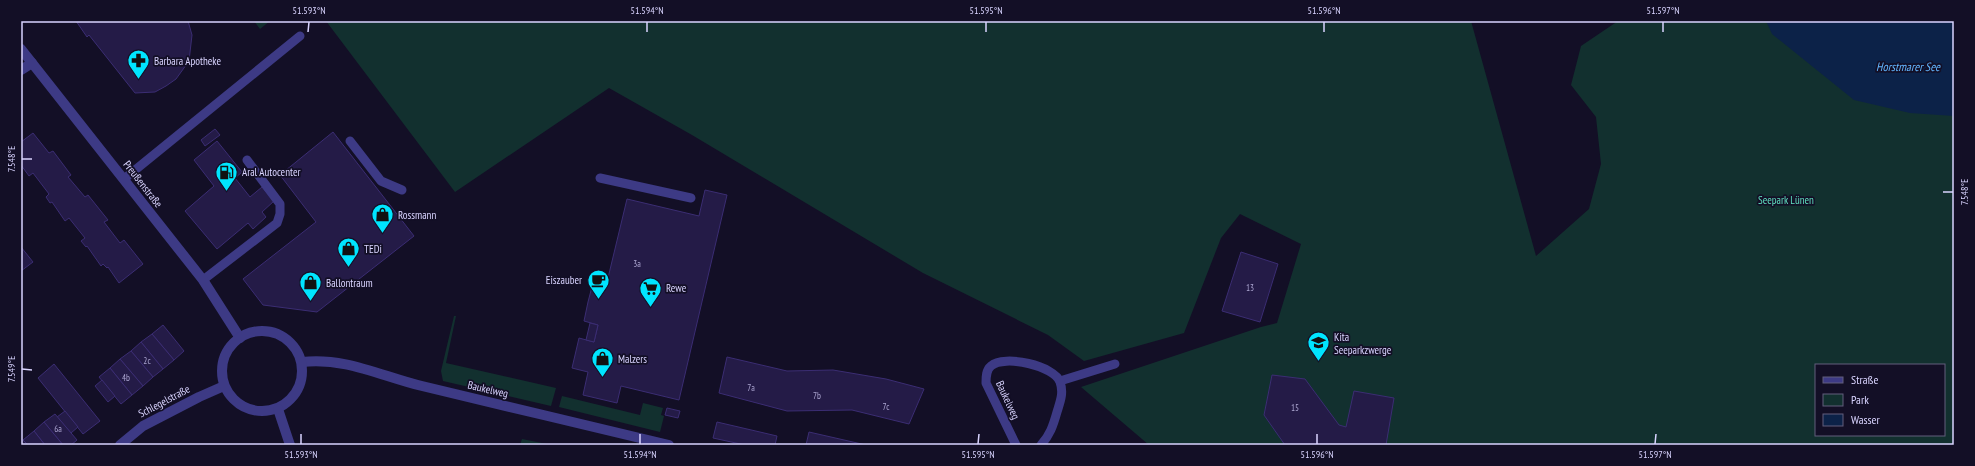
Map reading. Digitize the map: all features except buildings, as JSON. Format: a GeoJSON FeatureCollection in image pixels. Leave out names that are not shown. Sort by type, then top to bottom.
{"type":"FeatureCollection","features":[{"type":"Feature","properties":{"kind":"street","name":"Preußenstraße"},"geometry":{"type":"LineString","coordinates":[[21,49],[203,280],[240,338]]}},
{"type":"Feature","properties":{"kind":"street"},"geometry":{"type":"LineString","coordinates":[[21,70],[32,63]]}},
{"type":"Feature","properties":{"kind":"street"},"geometry":{"type":"LineString","coordinates":[[265,331],[278,334],[289,340],[297,350],[302,362],[302,376],[298,390],[290,401],[278,409],[266,412],[247,408],[231,397],[224,386],[222,372],[224,359],[230,347],[240,338],[252,332],[265,331]]}},
{"type":"Feature","properties":{"kind":"street","name":"Baukelweg"},"geometry":{"type":"LineString","coordinates":[[302,362],[331,361],[359,366],[420,386],[669,445]]}},
{"type":"Feature","properties":{"kind":"street","name":"Schlegelstraße"},"geometry":{"type":"LineString","coordinates":[[120,445],[143,426],[198,397],[224,386]]}},
{"type":"Feature","properties":{"kind":"street"},"geometry":{"type":"LineString","coordinates":[[278,409],[290,445]]}},
{"type":"Feature","properties":{"kind":"lane"},"geometry":{"type":"LineString","coordinates":[[124,179],[300,36]]}},
{"type":"Feature","properties":{"kind":"lane"},"geometry":{"type":"LineString","coordinates":[[350,142],[381,181],[402,190]]}},
{"type":"Feature","properties":{"kind":"lane"},"geometry":{"type":"LineString","coordinates":[[203,280],[277,223],[280,214],[280,204],[247,160]]}},
{"type":"Feature","properties":{"kind":"lane"},"geometry":{"type":"LineString","coordinates":[[600,178],[690,198]]}},
{"type":"Feature","properties":{"kind":"lane","name":"Baukelweg"},"geometry":{"type":"LineString","coordinates":[[1016,445],[986,383],[987,373],[992,365],[1003,360],[1017,361],[1052,372],[1060,381]]}},
{"type":"Feature","properties":{"kind":"lane"},"geometry":{"type":"LineString","coordinates":[[1041,445],[1050,435],[1062,394],[1060,381],[1115,364]]}},
{"type":"Feature","properties":{"kind":"green space"},"geometry":{"type":"Polygon","coordinates":[[[254,21],[270,21],[260,29],[254,21]]]}},
{"type":"Feature","properties":{"kind":"green space","name":"Seepark Lünen"},"geometry":{"type":"Polygon","coordinates":[[[326,21],[1471,21],[1536,256],[1589,209],[1601,164],[1596,117],[1571,85],[1581,46],[1618,21],[1954,21],[1954,445],[1149,445],[1081,387],[1277,323],[1301,244],[1240,214],[1221,238],[1184,333],[1084,361],[1048,335],[923,273],[692,135],[609,88],[455,192],[326,21]]]}},
{"type":"Feature","properties":{"kind":"green space"},"geometry":{"type":"Polygon","coordinates":[[[454,316],[456,316],[446,363],[556,388],[551,406],[443,381],[441,371],[454,316]]]}},
{"type":"Feature","properties":{"kind":"green space"},"geometry":{"type":"Polygon","coordinates":[[[562,396],[640,415],[643,403],[663,408],[661,415],[664,416],[660,432],[559,407],[562,396]]]}},
{"type":"Feature","properties":{"kind":"green space"},"geometry":{"type":"Polygon","coordinates":[[[522,439],[552,445],[520,445],[522,439]]]}},
{"type":"Feature","properties":{"kind":"water","name":"Horstmarer See"},"geometry":{"type":"Polygon","coordinates":[[[1766,21],[1954,21],[1954,116],[1910,113],[1854,100],[1772,34],[1766,21]]]}},
{"type":"Feature","properties":{"kind":"place","name":"Barbara Apotheke"},"geometry":{"type":"Point","coordinates":[139,80]}},
{"type":"Feature","properties":{"kind":"place","name":"Aral Autocenter"},"geometry":{"type":"Point","coordinates":[227,192]}},
{"type":"Feature","properties":{"kind":"place","name":"Rossmann"},"geometry":{"type":"Point","coordinates":[383,234]}},
{"type":"Feature","properties":{"kind":"place","name":"TEDi"},"geometry":{"type":"Point","coordinates":[349,268]}},
{"type":"Feature","properties":{"kind":"place","name":"Eiszauber"},"geometry":{"type":"Point","coordinates":[598,300]}},
{"type":"Feature","properties":{"kind":"place","name":"Ballontraum"},"geometry":{"type":"Point","coordinates":[311,302]}},
{"type":"Feature","properties":{"kind":"place","name":"Rewe"},"geometry":{"type":"Point","coordinates":[650,308]}},
{"type":"Feature","properties":{"kind":"place","name":"Kita Seeparkzwerge"},"geometry":{"type":"Point","coordinates":[1319,362]}},
{"type":"Feature","properties":{"kind":"place","name":"Malzers"},"geometry":{"type":"Point","coordinates":[602,378]}}]}
